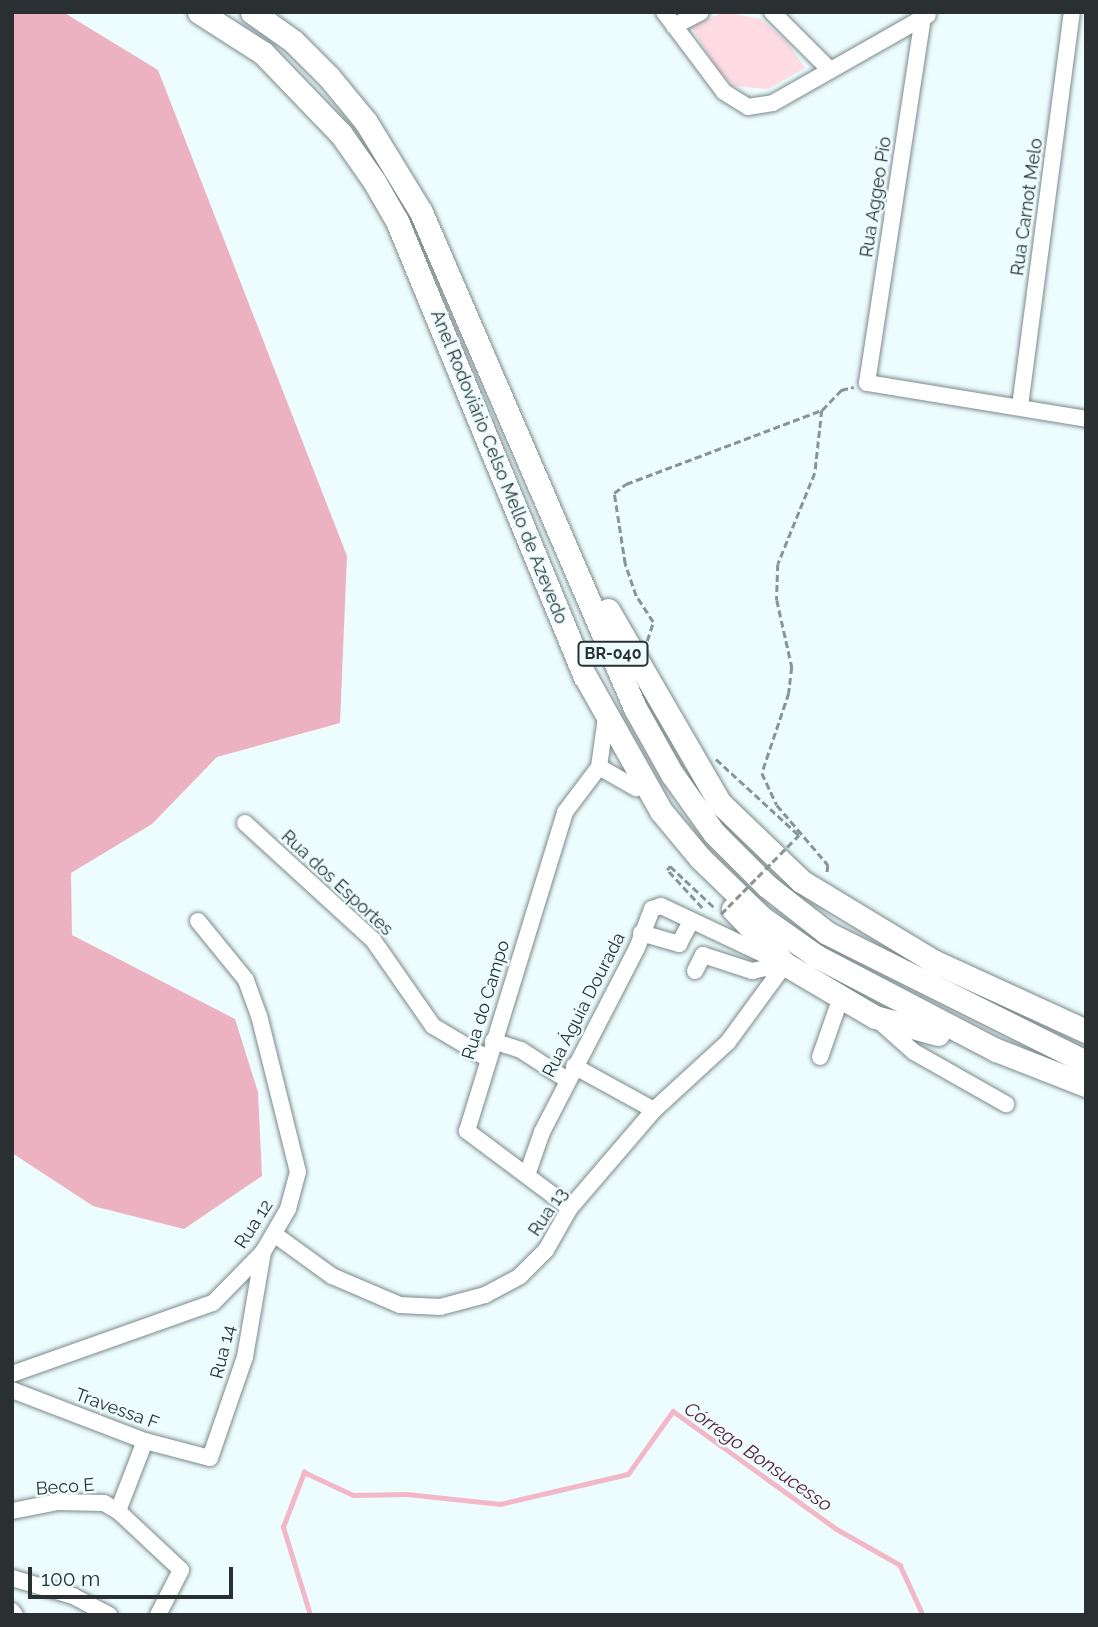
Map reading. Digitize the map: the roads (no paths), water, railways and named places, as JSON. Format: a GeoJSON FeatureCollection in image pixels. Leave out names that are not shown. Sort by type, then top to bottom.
{"type":"FeatureCollection","features":[{"type":"Feature","properties":{"kind":"highway","name":"Anel Rodoviário Celso Mello de Azevedo"},"geometry":{"type":"LineString","coordinates":[[199,12],[263,53],[341,134],[374,181],[397,221],[606,718],[661,811],[700,858],[762,918],[870,988],[996,1050],[1082,1078]]}},
{"type":"Feature","properties":{"kind":"highway","name":"Anel Rodoviário Celso Mello de Azevedo"},"geometry":{"type":"LineString","coordinates":[[252,12],[293,41],[328,77],[366,122],[421,212],[635,708],[672,774],[714,833],[767,886],[827,933],[1082,1078]]}},
{"type":"Feature","properties":{"kind":"highway"},"geometry":{"type":"LineString","coordinates":[[535,472],[560,505],[631,652],[720,803],[777,849],[824,897],[933,961],[1086,1031]]}},
{"type":"Feature","properties":{"kind":"highway"},"geometry":{"type":"LineString","coordinates":[[625,750],[636,788],[659,831],[785,964],[875,1017],[996,1050]]}},
{"type":"Feature","properties":{"kind":"street"},"geometry":{"type":"LineString","coordinates":[[267,12],[328,77]]}},
{"type":"Feature","properties":{"kind":"street"},"geometry":{"type":"LineString","coordinates":[[664,12],[724,92],[748,107],[773,103],[928,15]]}},
{"type":"Feature","properties":{"kind":"street"},"geometry":{"type":"LineString","coordinates":[[674,26],[701,12]]}},
{"type":"Feature","properties":{"kind":"street"},"geometry":{"type":"LineString","coordinates":[[772,12],[830,70]]}},
{"type":"Feature","properties":{"kind":"street","name":"Rua Carnot Melo"},"geometry":{"type":"LineString","coordinates":[[1020,406],[1072,12]]}},
{"type":"Feature","properties":{"kind":"street","name":"Rua Aggeo Pío"},"geometry":{"type":"LineString","coordinates":[[928,15],[867,383],[1020,406]]}},
{"type":"Feature","properties":{"kind":"street"},"geometry":{"type":"LineString","coordinates":[[1020,406],[1086,419]]}},
{"type":"Feature","properties":{"kind":"street","name":"Rua do Campo"},"geometry":{"type":"LineString","coordinates":[[570,1208],[467,1131],[565,812],[599,767],[606,718]]}},
{"type":"Feature","properties":{"kind":"street"},"geometry":{"type":"LineString","coordinates":[[599,767],[636,788]]}},
{"type":"Feature","properties":{"kind":"street","name":"Rua dos Esportes"},"geometry":{"type":"LineString","coordinates":[[244,823],[373,940],[433,1026],[488,1059]]}},
{"type":"Feature","properties":{"kind":"street","name":"Rua Águia Dourada"},"geometry":{"type":"LineString","coordinates":[[527,1175],[570,1073],[652,909],[661,906],[785,964]]}},
{"type":"Feature","properties":{"kind":"street"},"geometry":{"type":"LineString","coordinates":[[641,933],[679,944],[691,920]]}},
{"type":"Feature","properties":{"kind":"street","name":"Rua 12"},"geometry":{"type":"LineString","coordinates":[[12,1374],[212,1303],[262,1252],[288,1209],[299,1172],[259,1016],[246,980],[198,921]]}},
{"type":"Feature","properties":{"kind":"street"},"geometry":{"type":"LineString","coordinates":[[695,971],[703,955],[752,971],[785,964]]}},
{"type":"Feature","properties":{"kind":"street","name":"Rua 13"},"geometry":{"type":"LineString","coordinates":[[274,1234],[332,1276],[400,1305],[440,1307],[485,1295],[520,1276],[546,1250],[570,1208],[654,1110],[728,1042],[785,964]]}},
{"type":"Feature","properties":{"kind":"street"},"geometry":{"type":"LineString","coordinates":[[820,1057],[841,997]]}},
{"type":"Feature","properties":{"kind":"street"},"geometry":{"type":"LineString","coordinates":[[875,1017],[914,1052],[1006,1104]]}},
{"type":"Feature","properties":{"kind":"street"},"geometry":{"type":"LineString","coordinates":[[493,1041],[521,1050],[654,1110]]}},
{"type":"Feature","properties":{"kind":"street","name":"Rua 14"},"geometry":{"type":"LineString","coordinates":[[210,1458],[245,1357],[262,1252]]}},
{"type":"Feature","properties":{"kind":"street","name":"Travessa F"},"geometry":{"type":"LineString","coordinates":[[12,1390],[145,1441],[210,1458]]}},
{"type":"Feature","properties":{"kind":"street"},"geometry":{"type":"LineString","coordinates":[[145,1441],[118,1511],[181,1570],[158,1615]]}},
{"type":"Feature","properties":{"kind":"street","name":"Beco E"},"geometry":{"type":"LineString","coordinates":[[12,1511],[58,1503],[104,1503],[118,1511]]}},
{"type":"Feature","properties":{"kind":"street"},"geometry":{"type":"LineString","coordinates":[[12,1578],[73,1597],[109,1615]]}},
{"type":"Feature","properties":{"kind":"waterway","name":"Córrego Bonsucesso"},"geometry":{"type":"LineString","coordinates":[[310,1615],[283,1527],[304,1472],[353,1495],[407,1494],[500,1504],[628,1474],[673,1411],[835,1528],[900,1565],[923,1615]]}}]}
